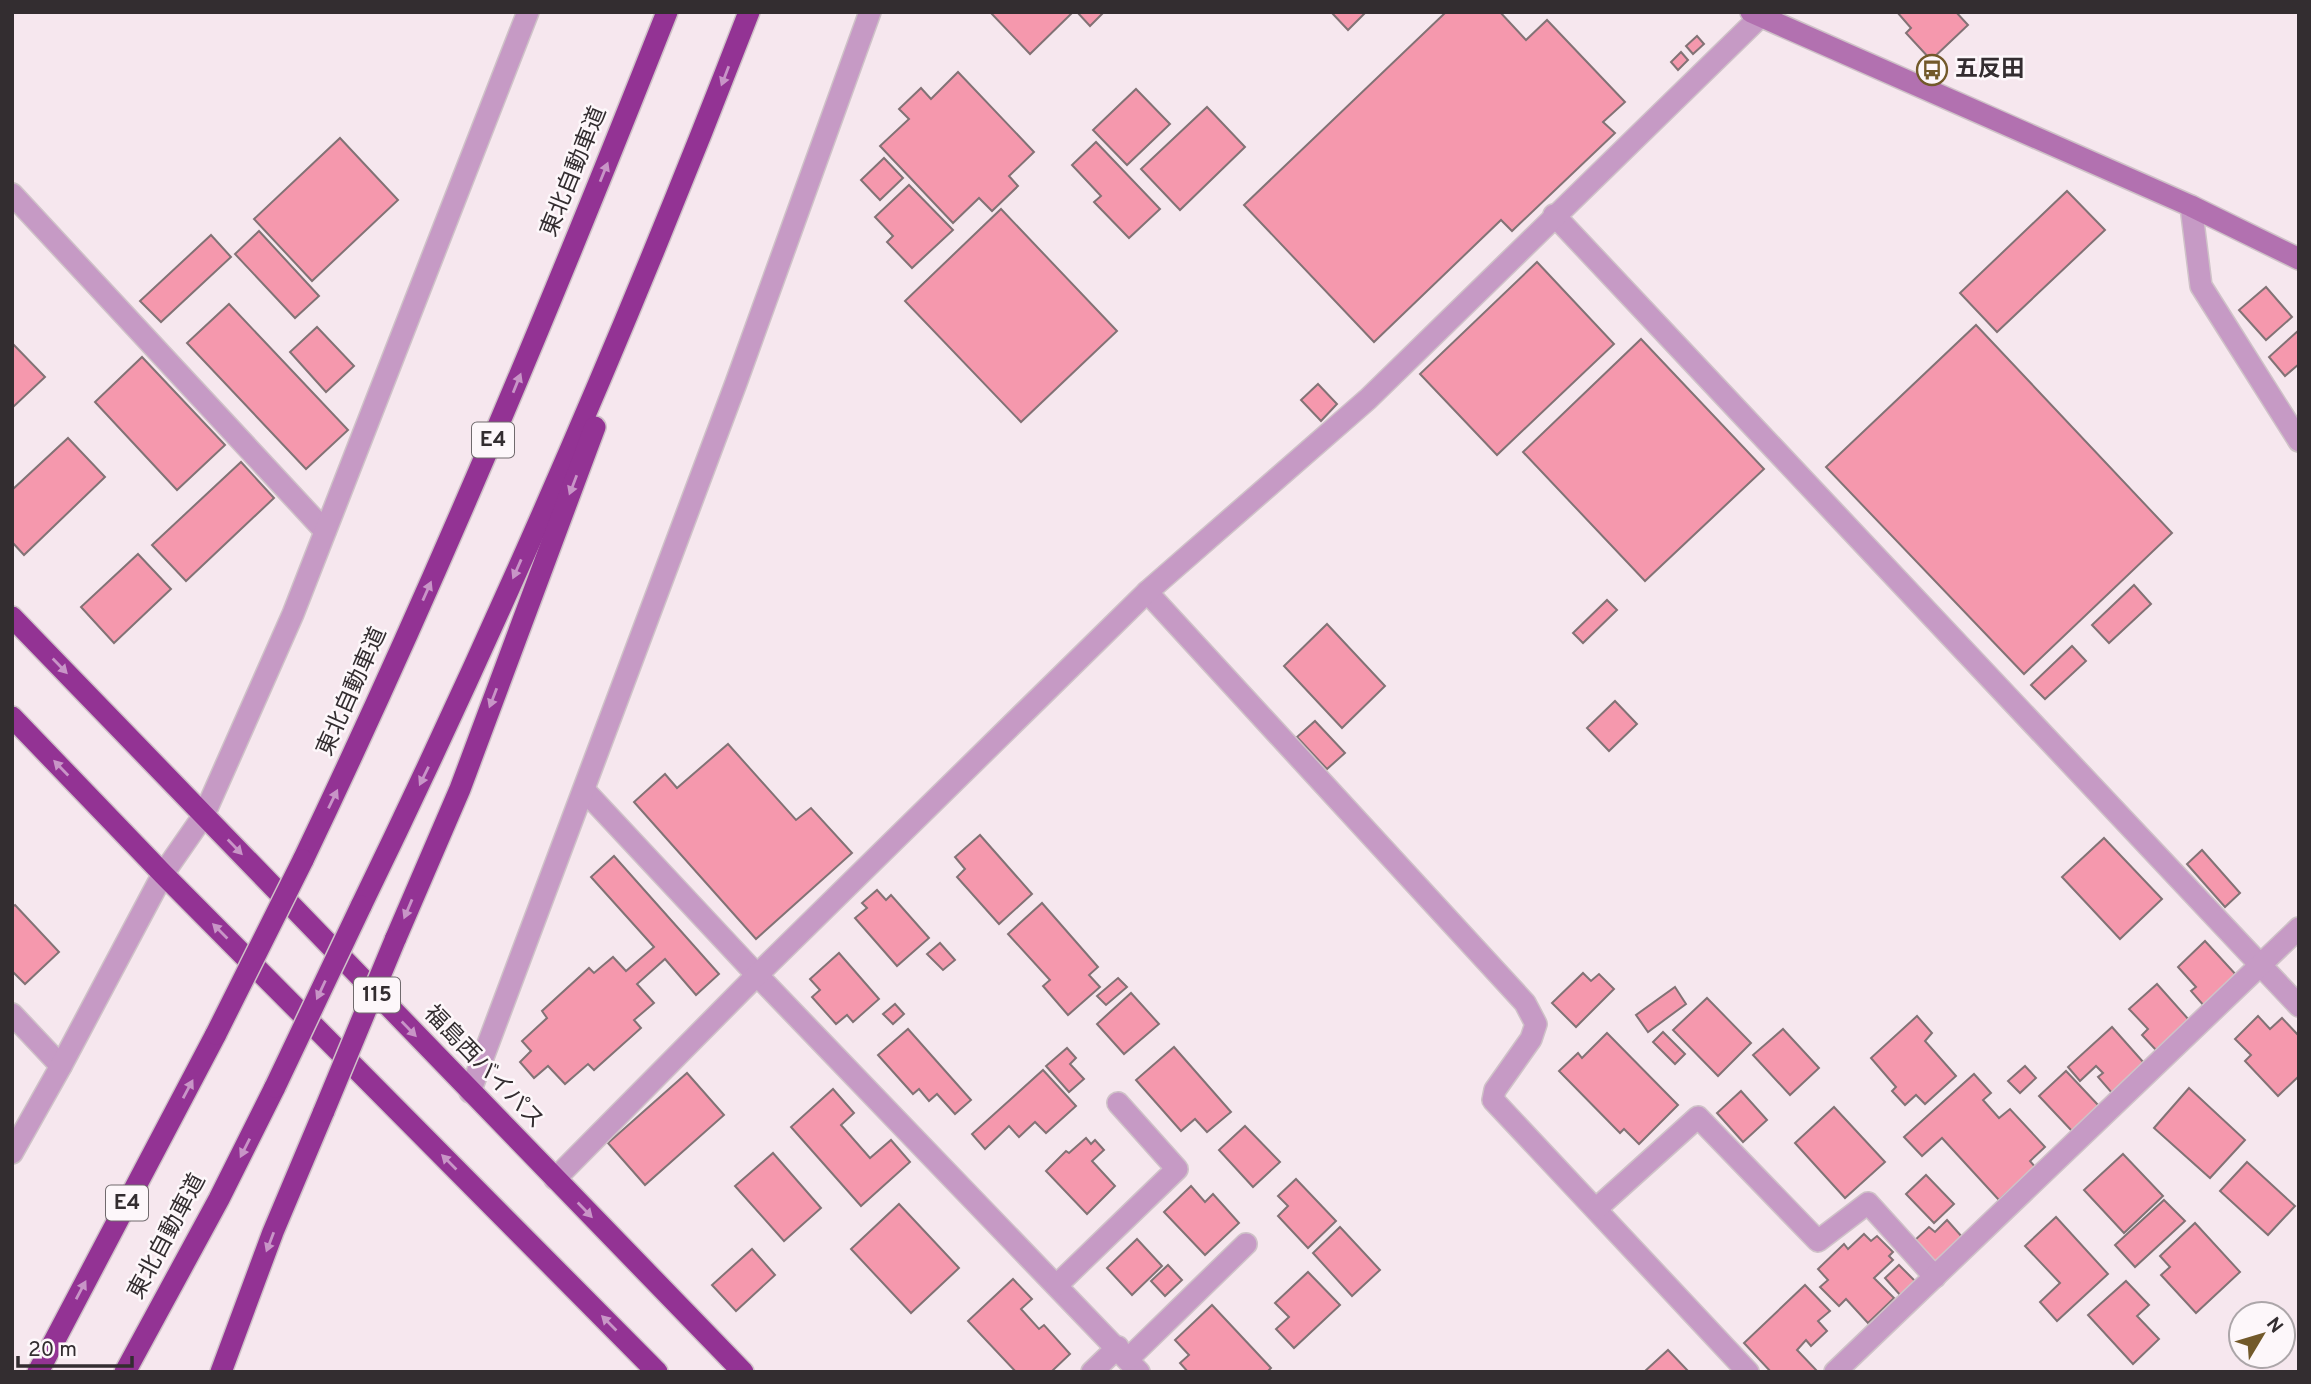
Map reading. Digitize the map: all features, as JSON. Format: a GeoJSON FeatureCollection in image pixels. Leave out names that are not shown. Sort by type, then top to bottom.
{"type":"FeatureCollection","features":[{"type":"Feature","properties":{"kind":"highway","name":"東北自動車道"},"geometry":{"type":"LineString","coordinates":[[38,1372],[216,1034],[368,725],[500,424],[667,12]]}},
{"type":"Feature","properties":{"kind":"highway","name":"東北自動車道"},"geometry":{"type":"LineString","coordinates":[[125,1372],[219,1199],[432,761],[569,453],[680,191],[749,12]]}},
{"type":"Feature","properties":{"kind":"highway"},"geometry":{"type":"LineString","coordinates":[[220,1372],[273,1232],[460,789],[680,191]]}},
{"type":"Feature","properties":{"kind":"highway","name":"福島西バイパス"},"geometry":{"type":"LineString","coordinates":[[12,617],[743,1372]]}},
{"type":"Feature","properties":{"kind":"highway"},"geometry":{"type":"LineString","coordinates":[[12,717],[163,874],[657,1372]]}},
{"type":"Feature","properties":{"kind":"street"},"geometry":{"type":"LineString","coordinates":[[12,1153],[163,874],[204,815],[293,614],[528,12]]}},
{"type":"Feature","properties":{"kind":"street"},"geometry":{"type":"LineString","coordinates":[[470,1092],[736,383],[870,12]]}},
{"type":"Feature","properties":{"kind":"street"},"geometry":{"type":"LineString","coordinates":[[555,1179],[757,975],[1147,592],[1368,399],[1759,14],[2191,206],[2299,259]]}},
{"type":"Feature","properties":{"kind":"street"},"geometry":{"type":"LineString","coordinates":[[12,194],[325,531]]}},
{"type":"Feature","properties":{"kind":"street"},"geometry":{"type":"LineString","coordinates":[[2191,206],[2202,286],[2299,441]]}},
{"type":"Feature","properties":{"kind":"street"},"geometry":{"type":"LineString","coordinates":[[1554,215],[2299,1006]]}},
{"type":"Feature","properties":{"kind":"street"},"geometry":{"type":"LineString","coordinates":[[1147,592],[1525,1003],[1536,1024],[1531,1039],[1495,1090],[1493,1100],[1748,1372]]}},
{"type":"Feature","properties":{"kind":"street"},"geometry":{"type":"LineString","coordinates":[[584,790],[757,975],[1128,1359]]}},
{"type":"Feature","properties":{"kind":"street"},"geometry":{"type":"LineString","coordinates":[[1835,1372],[2299,928]]}},
{"type":"Feature","properties":{"kind":"street"},"geometry":{"type":"LineString","coordinates":[[12,1014],[61,1066]]}},
{"type":"Feature","properties":{"kind":"street"},"geometry":{"type":"LineString","coordinates":[[1057,1284],[1177,1169],[1118,1103]]}},
{"type":"Feature","properties":{"kind":"street"},"geometry":{"type":"LineString","coordinates":[[1596,1209],[1698,1117],[1818,1241],[1868,1203],[1935,1277]]}},
{"type":"Feature","properties":{"kind":"street"},"geometry":{"type":"LineString","coordinates":[[1092,1372],[1128,1359],[1246,1244]]}},
{"type":"Feature","properties":{"kind":"building"},"geometry":{"type":"Polygon","coordinates":[[[990,12],[1073,12],[1030,54],[990,12]]]}},
{"type":"Feature","properties":{"kind":"building"},"geometry":{"type":"Polygon","coordinates":[[[1077,12],[1104,12],[1090,26],[1077,12]]]}},
{"type":"Feature","properties":{"kind":"building"},"geometry":{"type":"Polygon","coordinates":[[[1331,12],[1366,12],[1348,30],[1331,12]]]}},
{"type":"Feature","properties":{"kind":"building"},"geometry":{"type":"Polygon","coordinates":[[[1446,12],[1500,12],[1526,40],[1547,20],[1625,102],[1603,122],[1615,133],[1512,231],[1501,220],[1374,342],[1244,205],[1446,12]]]}},
{"type":"Feature","properties":{"kind":"building"},"geometry":{"type":"Polygon","coordinates":[[[1897,12],[1956,12],[1968,25],[1931,60],[1906,33],[1911,28],[1897,12]]]}},
{"type":"Feature","properties":{"kind":"building"},"geometry":{"type":"Polygon","coordinates":[[[1697,36],[1704,44],[1693,54],[1686,46],[1697,36]]]}},
{"type":"Feature","properties":{"kind":"building"},"geometry":{"type":"Polygon","coordinates":[[[1681,52],[1688,60],[1678,70],[1671,62],[1681,52]]]}},
{"type":"Feature","properties":{"kind":"building"},"geometry":{"type":"Polygon","coordinates":[[[958,72],[1034,152],[1009,176],[1018,186],[992,211],[979,198],[953,223],[880,146],[909,119],[899,109],[921,88],[931,99],[958,72]]]}},
{"type":"Feature","properties":{"kind":"building"},"geometry":{"type":"Polygon","coordinates":[[[1136,89],[1170,124],[1127,165],[1093,130],[1136,89]]]}},
{"type":"Feature","properties":{"kind":"building"},"geometry":{"type":"Polygon","coordinates":[[[1207,107],[1245,147],[1180,210],[1141,169],[1207,107]]]}},
{"type":"Feature","properties":{"kind":"building"},"geometry":{"type":"Polygon","coordinates":[[[340,138],[398,200],[312,281],[254,219],[340,138]]]}},
{"type":"Feature","properties":{"kind":"building"},"geometry":{"type":"Polygon","coordinates":[[[1096,142],[1160,209],[1129,238],[1094,202],[1101,196],[1072,165],[1096,142]]]}},
{"type":"Feature","properties":{"kind":"building"},"geometry":{"type":"Polygon","coordinates":[[[884,158],[903,178],[880,200],[861,180],[884,158]]]}},
{"type":"Feature","properties":{"kind":"building"},"geometry":{"type":"Polygon","coordinates":[[[909,185],[953,230],[912,268],[887,242],[893,236],[875,217],[909,185]]]}},
{"type":"Feature","properties":{"kind":"building"},"geometry":{"type":"Polygon","coordinates":[[[2067,191],[2105,230],[1997,332],[1960,293],[2067,191]]]}},
{"type":"Feature","properties":{"kind":"building"},"geometry":{"type":"Polygon","coordinates":[[[1001,209],[1117,331],[1021,422],[905,301],[1001,209]]]}},
{"type":"Feature","properties":{"kind":"building"},"geometry":{"type":"Polygon","coordinates":[[[259,231],[319,296],[295,318],[235,254],[259,231]]]}},
{"type":"Feature","properties":{"kind":"building"},"geometry":{"type":"Polygon","coordinates":[[[211,235],[231,257],[161,322],[140,301],[211,235]]]}},
{"type":"Feature","properties":{"kind":"building"},"geometry":{"type":"Polygon","coordinates":[[[1537,262],[1614,344],[1497,455],[1420,374],[1537,262]]]}},
{"type":"Feature","properties":{"kind":"building"},"geometry":{"type":"Polygon","coordinates":[[[2266,287],[2292,317],[2266,340],[2239,310],[2266,287]]]}},
{"type":"Feature","properties":{"kind":"building"},"geometry":{"type":"Polygon","coordinates":[[[229,304],[348,430],[306,469],[187,343],[229,304]]]}},
{"type":"Feature","properties":{"kind":"building"},"geometry":{"type":"Polygon","coordinates":[[[1976,325],[2172,533],[2024,674],[1826,467],[1976,325]]]}},
{"type":"Feature","properties":{"kind":"building"},"geometry":{"type":"Polygon","coordinates":[[[317,327],[354,366],[326,392],[290,352],[317,327]]]}},
{"type":"Feature","properties":{"kind":"building"},"geometry":{"type":"Polygon","coordinates":[[[2299,330],[2299,364],[2285,376],[2269,357],[2299,330]]]}},
{"type":"Feature","properties":{"kind":"building"},"geometry":{"type":"Polygon","coordinates":[[[1641,339],[1764,469],[1645,581],[1523,452],[1641,339]]]}},
{"type":"Feature","properties":{"kind":"building"},"geometry":{"type":"Polygon","coordinates":[[[12,343],[45,377],[12,408],[12,343]]]}},
{"type":"Feature","properties":{"kind":"building"},"geometry":{"type":"Polygon","coordinates":[[[142,357],[225,445],[177,490],[95,402],[142,357]]]}},
{"type":"Feature","properties":{"kind":"building"},"geometry":{"type":"Polygon","coordinates":[[[1318,384],[1337,404],[1321,421],[1301,400],[1318,384]]]}},
{"type":"Feature","properties":{"kind":"building"},"geometry":{"type":"Polygon","coordinates":[[[68,438],[105,477],[24,555],[12,542],[12,490],[68,438]]]}},
{"type":"Feature","properties":{"kind":"building"},"geometry":{"type":"Polygon","coordinates":[[[241,462],[274,498],[186,581],[152,545],[241,462]]]}},
{"type":"Feature","properties":{"kind":"building"},"geometry":{"type":"Polygon","coordinates":[[[138,554],[171,589],[114,643],[81,607],[138,554]]]}},
{"type":"Feature","properties":{"kind":"building"},"geometry":{"type":"Polygon","coordinates":[[[2134,585],[2151,604],[2109,643],[2092,625],[2134,585]]]}},
{"type":"Feature","properties":{"kind":"building"},"geometry":{"type":"Polygon","coordinates":[[[1607,600],[1617,610],[1583,643],[1573,633],[1607,600]]]}},
{"type":"Feature","properties":{"kind":"building"},"geometry":{"type":"Polygon","coordinates":[[[1327,624],[1385,686],[1342,728],[1284,666],[1327,624]]]}},
{"type":"Feature","properties":{"kind":"building"},"geometry":{"type":"Polygon","coordinates":[[[2072,646],[2086,661],[2045,699],[2031,685],[2072,646]]]}},
{"type":"Feature","properties":{"kind":"building"},"geometry":{"type":"Polygon","coordinates":[[[1615,701],[1637,724],[1609,751],[1587,728],[1615,701]]]}},
{"type":"Feature","properties":{"kind":"building"},"geometry":{"type":"Polygon","coordinates":[[[1315,721],[1345,753],[1327,769],[1297,737],[1315,721]]]}},
{"type":"Feature","properties":{"kind":"building"},"geometry":{"type":"Polygon","coordinates":[[[728,744],[796,820],[811,808],[852,853],[756,939],[634,802],[665,774],[677,788],[728,744]]]}},
{"type":"Feature","properties":{"kind":"building"},"geometry":{"type":"Polygon","coordinates":[[[980,835],[1032,894],[999,924],[957,877],[965,869],[955,857],[980,835]]]}},
{"type":"Feature","properties":{"kind":"building"},"geometry":{"type":"Polygon","coordinates":[[[2104,838],[2162,899],[2120,939],[2062,877],[2104,838]]]}},
{"type":"Feature","properties":{"kind":"building"},"geometry":{"type":"Polygon","coordinates":[[[2202,850],[2240,893],[2225,907],[2187,864],[2202,850]]]}},
{"type":"Feature","properties":{"kind":"building"},"geometry":{"type":"Polygon","coordinates":[[[614,856],[719,974],[696,995],[665,959],[637,984],[654,1003],[634,1020],[641,1028],[594,1070],[588,1064],[565,1084],[548,1066],[534,1078],[520,1062],[531,1051],[522,1041],[547,1018],[542,1011],[589,968],[594,973],[613,957],[626,971],[654,947],[591,877],[614,856]]]}},
{"type":"Feature","properties":{"kind":"building"},"geometry":{"type":"Polygon","coordinates":[[[877,890],[886,900],[891,895],[929,938],[897,966],[855,918],[867,908],[862,903],[877,890]]]}},
{"type":"Feature","properties":{"kind":"building"},"geometry":{"type":"Polygon","coordinates":[[[1042,903],[1098,967],[1089,975],[1100,987],[1068,1015],[1043,986],[1050,980],[1008,934],[1042,903]]]}},
{"type":"Feature","properties":{"kind":"building"},"geometry":{"type":"Polygon","coordinates":[[[15,905],[59,952],[25,984],[12,971],[12,907],[15,905]]]}},
{"type":"Feature","properties":{"kind":"building"},"geometry":{"type":"Polygon","coordinates":[[[2205,941],[2238,977],[2205,1007],[2191,991],[2196,987],[2178,967],[2205,941]]]}},
{"type":"Feature","properties":{"kind":"building"},"geometry":{"type":"Polygon","coordinates":[[[940,943],[955,960],[943,970],[927,954],[940,943]]]}},
{"type":"Feature","properties":{"kind":"building"},"geometry":{"type":"Polygon","coordinates":[[[839,953],[879,999],[853,1022],[847,1015],[836,1024],[812,997],[820,990],[810,979],[839,953]]]}},
{"type":"Feature","properties":{"kind":"building"},"geometry":{"type":"Polygon","coordinates":[[[1583,973],[1591,981],[1599,974],[1614,989],[1576,1027],[1552,1003],[1583,973]]]}},
{"type":"Feature","properties":{"kind":"building"},"geometry":{"type":"Polygon","coordinates":[[[1118,978],[1127,987],[1106,1005],[1097,996],[1118,978]]]}},
{"type":"Feature","properties":{"kind":"building"},"geometry":{"type":"Polygon","coordinates":[[[2157,984],[2189,1020],[2156,1050],[2142,1035],[2148,1029],[2129,1009],[2157,984]]]}},
{"type":"Feature","properties":{"kind":"building"},"geometry":{"type":"Polygon","coordinates":[[[1675,987],[1686,1004],[1648,1032],[1636,1015],[1675,987]]]}},
{"type":"Feature","properties":{"kind":"building"},"geometry":{"type":"Polygon","coordinates":[[[1131,993],[1159,1024],[1124,1054],[1097,1024],[1131,993]]]}},
{"type":"Feature","properties":{"kind":"building"},"geometry":{"type":"Polygon","coordinates":[[[1707,998],[1751,1043],[1718,1076],[1673,1030],[1707,998]]]}},
{"type":"Feature","properties":{"kind":"building"},"geometry":{"type":"Polygon","coordinates":[[[895,1004],[904,1014],[893,1024],[883,1014],[895,1004]]]}},
{"type":"Feature","properties":{"kind":"building"},"geometry":{"type":"Polygon","coordinates":[[[1917,1016],[1932,1033],[1925,1041],[1956,1076],[1925,1104],[1916,1095],[1905,1105],[1892,1091],[1896,1087],[1871,1058],[1917,1016]]]}},
{"type":"Feature","properties":{"kind":"building"},"geometry":{"type":"Polygon","coordinates":[[[2258,1016],[2270,1029],[2282,1018],[2299,1036],[2299,1076],[2278,1096],[2245,1061],[2251,1055],[2235,1039],[2258,1016]]]}},
{"type":"Feature","properties":{"kind":"building"},"geometry":{"type":"Polygon","coordinates":[[[2112,1027],[2144,1063],[2112,1093],[2098,1077],[2103,1073],[2096,1066],[2080,1081],[2068,1067],[2112,1027]]]}},
{"type":"Feature","properties":{"kind":"building"},"geometry":{"type":"Polygon","coordinates":[[[908,1029],[971,1100],[955,1114],[937,1094],[929,1101],[919,1089],[913,1094],[878,1055],[908,1029]]]}},
{"type":"Feature","properties":{"kind":"building"},"geometry":{"type":"Polygon","coordinates":[[[1783,1029],[1819,1068],[1790,1095],[1753,1055],[1783,1029]]]}},
{"type":"Feature","properties":{"kind":"building"},"geometry":{"type":"Polygon","coordinates":[[[1663,1032],[1685,1054],[1675,1064],[1653,1042],[1663,1032]]]}},
{"type":"Feature","properties":{"kind":"building"},"geometry":{"type":"Polygon","coordinates":[[[1607,1033],[1678,1105],[1639,1144],[1624,1129],[1620,1133],[1559,1071],[1578,1053],[1582,1058],[1607,1033]]]}},
{"type":"Feature","properties":{"kind":"building"},"geometry":{"type":"Polygon","coordinates":[[[1174,1047],[1231,1112],[1207,1132],[1195,1119],[1181,1131],[1136,1080],[1174,1047]]]}},
{"type":"Feature","properties":{"kind":"building"},"geometry":{"type":"Polygon","coordinates":[[[1067,1048],[1076,1058],[1070,1064],[1084,1079],[1069,1092],[1046,1066],[1067,1048]]]}},
{"type":"Feature","properties":{"kind":"building"},"geometry":{"type":"Polygon","coordinates":[[[2025,1066],[2036,1078],[2020,1093],[2008,1081],[2025,1066]]]}},
{"type":"Feature","properties":{"kind":"building"},"geometry":{"type":"Polygon","coordinates":[[[1043,1070],[1076,1106],[1046,1133],[1035,1122],[1019,1137],[1009,1126],[985,1149],[972,1134],[1043,1070]]]}},
{"type":"Feature","properties":{"kind":"building"},"geometry":{"type":"Polygon","coordinates":[[[2066,1071],[2099,1106],[2072,1131],[2039,1096],[2066,1071]]]}},
{"type":"Feature","properties":{"kind":"building"},"geometry":{"type":"Polygon","coordinates":[[[687,1073],[724,1115],[645,1185],[608,1143],[687,1073]]]}},
{"type":"Feature","properties":{"kind":"building"},"geometry":{"type":"Polygon","coordinates":[[[1974,1074],[1991,1093],[1983,1100],[1999,1118],[2010,1109],[2045,1147],[2030,1161],[2035,1167],[1999,1200],[1942,1138],[1922,1156],[1904,1137],[1974,1074]]]}},
{"type":"Feature","properties":{"kind":"building"},"geometry":{"type":"Polygon","coordinates":[[[2189,1088],[2245,1140],[2210,1178],[2154,1128],[2189,1088]]]}},
{"type":"Feature","properties":{"kind":"building"},"geometry":{"type":"Polygon","coordinates":[[[833,1089],[854,1113],[841,1125],[870,1158],[891,1140],[910,1162],[861,1206],[791,1127],[833,1089]]]}},
{"type":"Feature","properties":{"kind":"building"},"geometry":{"type":"Polygon","coordinates":[[[1741,1091],[1767,1120],[1743,1142],[1717,1113],[1741,1091]]]}},
{"type":"Feature","properties":{"kind":"building"},"geometry":{"type":"Polygon","coordinates":[[[1834,1107],[1885,1162],[1845,1198],[1795,1143],[1834,1107]]]}},
{"type":"Feature","properties":{"kind":"building"},"geometry":{"type":"Polygon","coordinates":[[[1245,1126],[1280,1162],[1253,1187],[1219,1150],[1245,1126]]]}},
{"type":"Feature","properties":{"kind":"building"},"geometry":{"type":"Polygon","coordinates":[[[1086,1138],[1091,1144],[1095,1140],[1104,1150],[1092,1161],[1115,1186],[1087,1214],[1046,1171],[1066,1151],[1069,1153],[1086,1138]]]}},
{"type":"Feature","properties":{"kind":"building"},"geometry":{"type":"Polygon","coordinates":[[[773,1153],[821,1208],[784,1241],[735,1186],[773,1153]]]}},
{"type":"Feature","properties":{"kind":"building"},"geometry":{"type":"Polygon","coordinates":[[[2123,1154],[2163,1196],[2124,1233],[2084,1190],[2123,1154]]]}},
{"type":"Feature","properties":{"kind":"building"},"geometry":{"type":"Polygon","coordinates":[[[2247,1162],[2295,1206],[2268,1235],[2220,1191],[2247,1162]]]}},
{"type":"Feature","properties":{"kind":"building"},"geometry":{"type":"Polygon","coordinates":[[[1926,1175],[1954,1204],[1934,1223],[1906,1194],[1926,1175]]]}},
{"type":"Feature","properties":{"kind":"building"},"geometry":{"type":"Polygon","coordinates":[[[1296,1179],[1336,1221],[1308,1248],[1278,1216],[1288,1206],[1278,1196],[1296,1179]]]}},
{"type":"Feature","properties":{"kind":"building"},"geometry":{"type":"Polygon","coordinates":[[[1191,1186],[1205,1202],[1213,1194],[1239,1223],[1205,1255],[1164,1212],[1191,1186]]]}},
{"type":"Feature","properties":{"kind":"building"},"geometry":{"type":"Polygon","coordinates":[[[2164,1200],[2185,1221],[2135,1267],[2115,1245],[2164,1200]]]}},
{"type":"Feature","properties":{"kind":"building"},"geometry":{"type":"Polygon","coordinates":[[[899,1204],[959,1268],[911,1313],[851,1249],[899,1204]]]}},
{"type":"Feature","properties":{"kind":"building"},"geometry":{"type":"Polygon","coordinates":[[[2056,1217],[2108,1274],[2057,1321],[2040,1302],[2060,1283],[2025,1246],[2056,1217]]]}},
{"type":"Feature","properties":{"kind":"building"},"geometry":{"type":"Polygon","coordinates":[[[1947,1220],[1963,1238],[1936,1264],[1914,1241],[1929,1227],[1935,1232],[1947,1220]]]}},
{"type":"Feature","properties":{"kind":"building"},"geometry":{"type":"Polygon","coordinates":[[[2195,1223],[2240,1272],[2196,1313],[2161,1275],[2170,1267],[2160,1256],[2195,1223]]]}},
{"type":"Feature","properties":{"kind":"building"},"geometry":{"type":"Polygon","coordinates":[[[1340,1227],[1380,1270],[1352,1296],[1313,1253],[1340,1227]]]}},
{"type":"Feature","properties":{"kind":"building"},"geometry":{"type":"Polygon","coordinates":[[[1864,1234],[1871,1241],[1877,1236],[1893,1252],[1889,1256],[1893,1260],[1874,1278],[1894,1298],[1868,1323],[1846,1299],[1839,1306],[1820,1287],[1828,1280],[1818,1269],[1844,1244],[1848,1249],[1864,1234]]]}},
{"type":"Feature","properties":{"kind":"building"},"geometry":{"type":"Polygon","coordinates":[[[1137,1239],[1162,1266],[1132,1295],[1107,1268],[1137,1239]]]}},
{"type":"Feature","properties":{"kind":"building"},"geometry":{"type":"Polygon","coordinates":[[[752,1249],[775,1275],[736,1311],[712,1285],[752,1249]]]}},
{"type":"Feature","properties":{"kind":"building"},"geometry":{"type":"Polygon","coordinates":[[[1168,1265],[1182,1280],[1165,1296],[1151,1281],[1168,1265]]]}},
{"type":"Feature","properties":{"kind":"building"},"geometry":{"type":"Polygon","coordinates":[[[1899,1265],[1916,1282],[1901,1296],[1885,1278],[1899,1265]]]}},
{"type":"Feature","properties":{"kind":"building"},"geometry":{"type":"Polygon","coordinates":[[[1308,1272],[1340,1305],[1294,1348],[1276,1329],[1289,1317],[1275,1303],[1308,1272]]]}},
{"type":"Feature","properties":{"kind":"building"},"geometry":{"type":"Polygon","coordinates":[[[1013,1279],[1032,1299],[1021,1309],[1039,1329],[1044,1325],[1070,1354],[1051,1372],[1016,1372],[968,1321],[1013,1279]]]}},
{"type":"Feature","properties":{"kind":"building"},"geometry":{"type":"Polygon","coordinates":[[[2126,1281],[2149,1305],[2137,1316],[2159,1339],[2133,1364],[2088,1315],[2126,1281]]]}},
{"type":"Feature","properties":{"kind":"building"},"geometry":{"type":"Polygon","coordinates":[[[1805,1285],[1830,1311],[1818,1321],[1827,1331],[1811,1346],[1806,1340],[1797,1350],[1818,1372],[1771,1372],[1744,1343],[1805,1285]]]}},
{"type":"Feature","properties":{"kind":"building"},"geometry":{"type":"Polygon","coordinates":[[[1212,1305],[1271,1368],[1267,1372],[1188,1372],[1180,1363],[1189,1355],[1175,1340],[1212,1305]]]}},
{"type":"Feature","properties":{"kind":"building"},"geometry":{"type":"Polygon","coordinates":[[[1668,1350],[1689,1372],[1644,1372],[1668,1350]]]}},
{"type":"Feature","properties":{"kind":"place","name":"五反田"},"geometry":{"type":"Point","coordinates":[1932,70]}}]}
